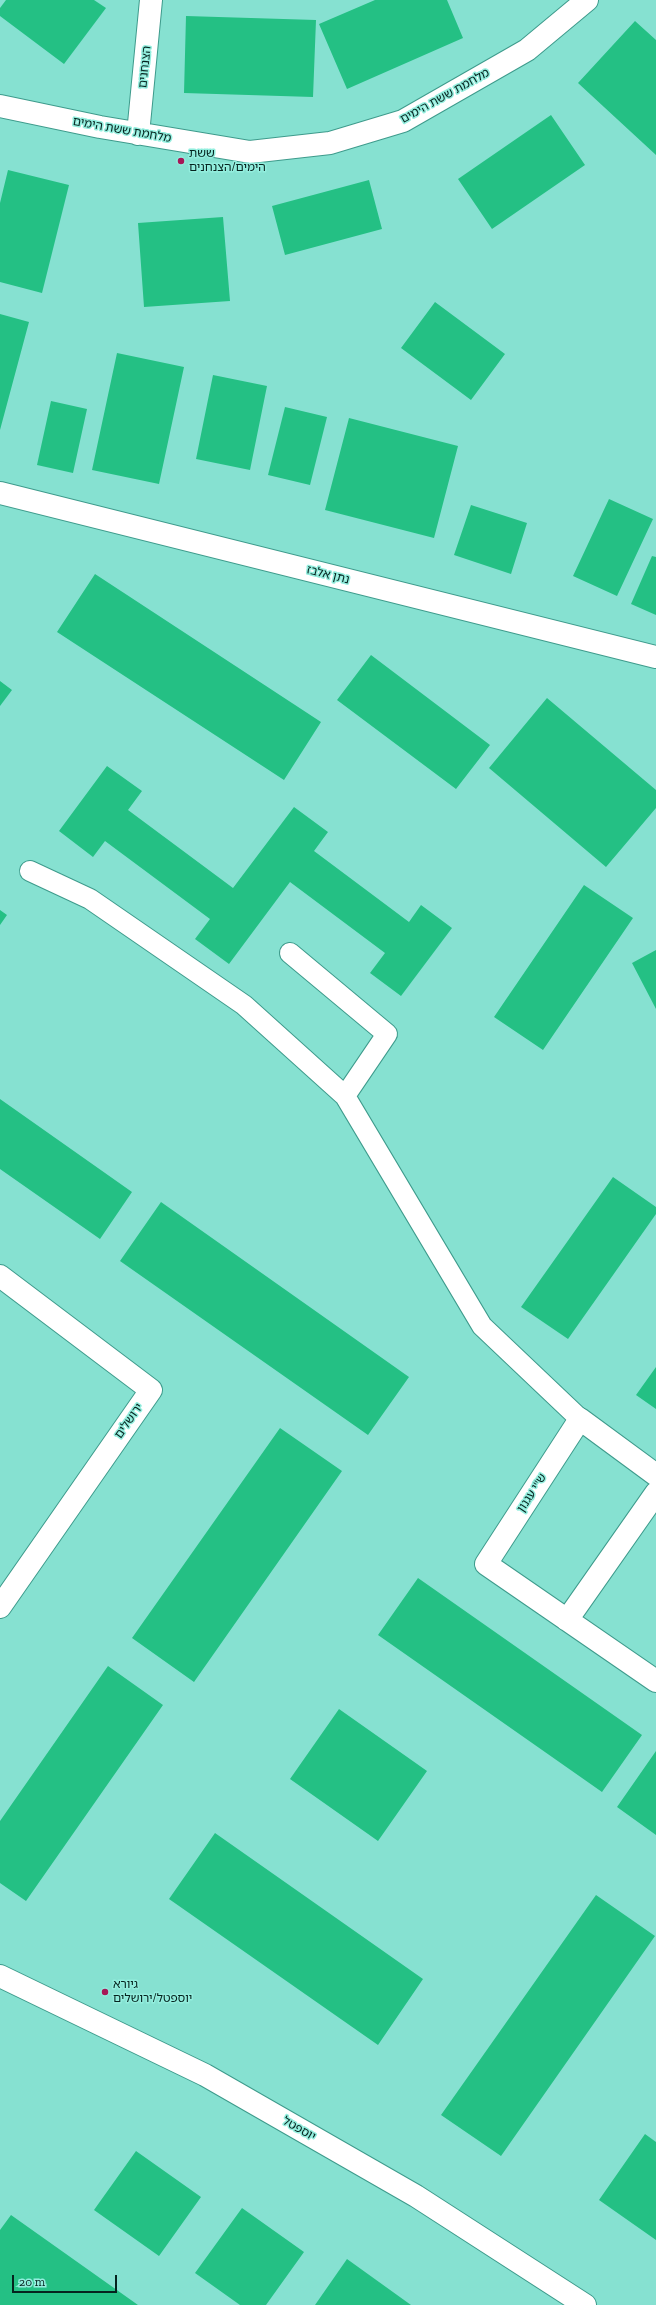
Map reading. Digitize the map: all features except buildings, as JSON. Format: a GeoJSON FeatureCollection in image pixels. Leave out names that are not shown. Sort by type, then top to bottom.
{"type":"FeatureCollection","features":[{"type":"Feature","properties":{"kind":"street","name":"הצנחנים"},"geometry":{"type":"LineString","coordinates":[[138,134],[151,0]]}},
{"type":"Feature","properties":{"kind":"street","name":"מלחמת ששת הימים"},"geometry":{"type":"LineString","coordinates":[[0,106],[138,134],[250,152],[330,143],[403,120],[527,50],[587,0]]}},
{"type":"Feature","properties":{"kind":"street","name":"נתן אלבז"},"geometry":{"type":"LineString","coordinates":[[0,493],[656,657]]}},
{"type":"Feature","properties":{"kind":"street","name":"ירושלים"},"geometry":{"type":"LineString","coordinates":[[0,1276],[151,1390],[0,1607]]}},
{"type":"Feature","properties":{"kind":"street"},"geometry":{"type":"LineString","coordinates":[[580,1419],[656,1475]]}},
{"type":"Feature","properties":{"kind":"street","name":"ש\"י עגנון"},"geometry":{"type":"LineString","coordinates":[[580,1419],[486,1564],[656,1681]]}},
{"type":"Feature","properties":{"kind":"street"},"geometry":{"type":"LineString","coordinates":[[567,1620],[656,1493]]}},
{"type":"Feature","properties":{"kind":"street","name":"יוספטל"},"geometry":{"type":"LineString","coordinates":[[0,1976],[212,2079],[416,2196],[584,2305]]}},
{"type":"Feature","properties":{"kind":"lane"},"geometry":{"type":"LineString","coordinates":[[30,870],[90,899],[244,1005],[345,1096],[482,1326],[580,1419]]}},
{"type":"Feature","properties":{"kind":"lane"},"geometry":{"type":"LineString","coordinates":[[290,953],[387,1034],[345,1096]]}},
{"type":"Feature","properties":{"kind":"place","name":"ששת הימים/הצנחנים"},"geometry":{"type":"Point","coordinates":[181,161]}},
{"type":"Feature","properties":{"kind":"place","name":"גיורא יוספטל/ירושלים"},"geometry":{"type":"Point","coordinates":[105,1992]}}]}
